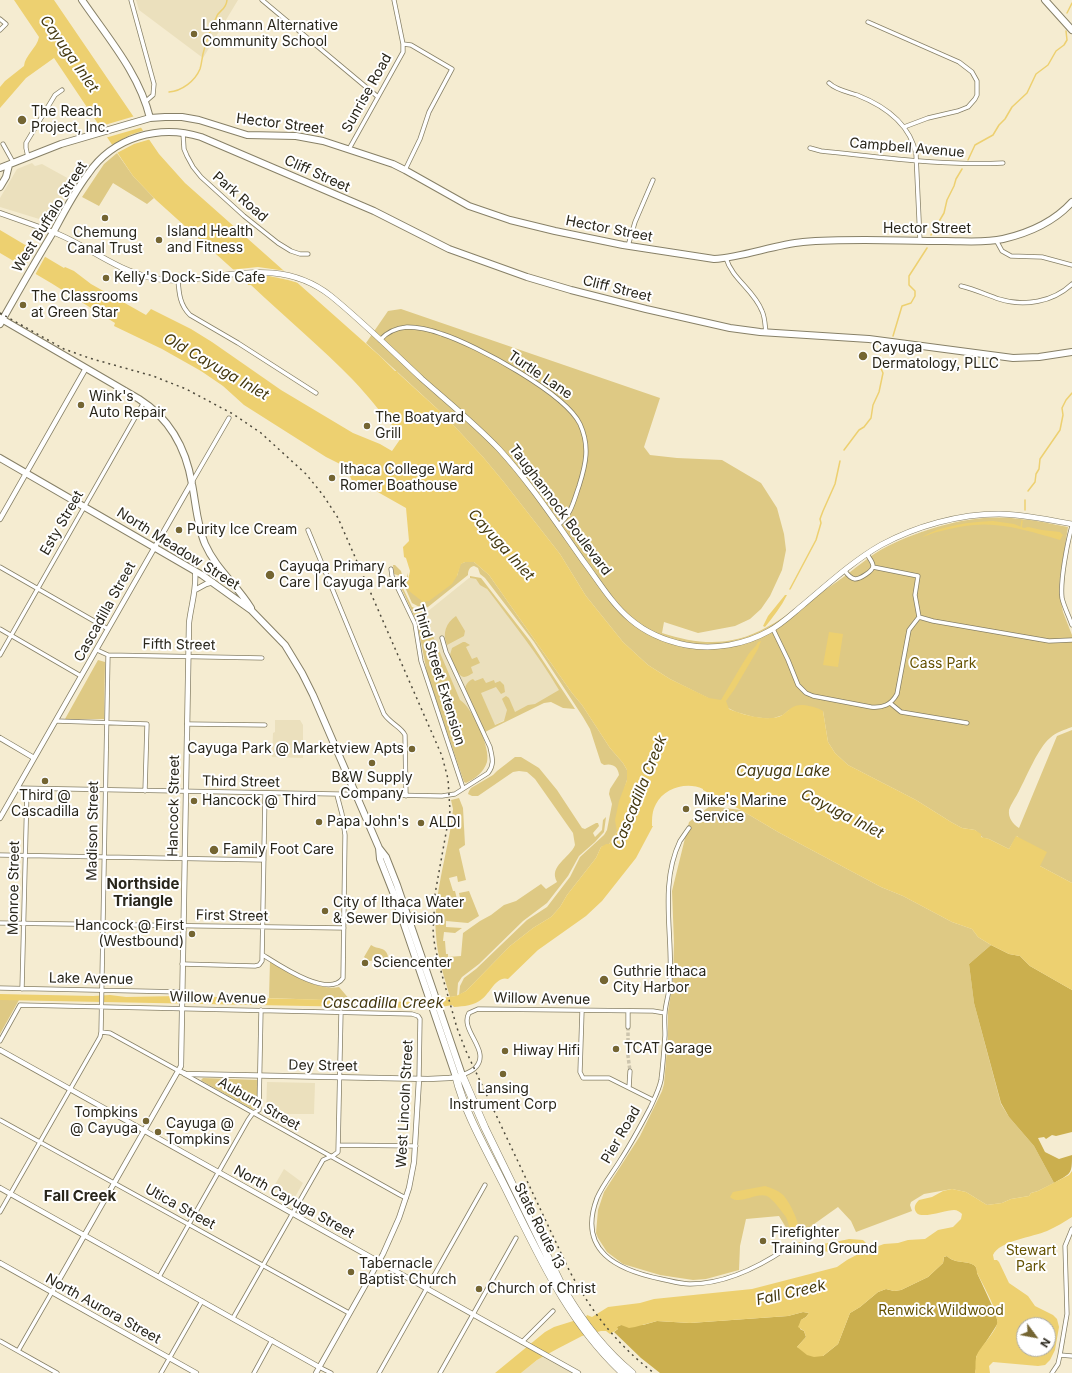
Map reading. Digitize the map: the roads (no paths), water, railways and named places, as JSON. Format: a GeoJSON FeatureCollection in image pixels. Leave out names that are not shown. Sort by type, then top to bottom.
{"type":"FeatureCollection","features":[{"type":"Feature","properties":{"kind":"highway","name":"State Route 13"},"geometry":{"type":"LineString","coordinates":[[459,1076],[507,1170],[580,1326],[623,1373]]}},
{"type":"Feature","properties":{"kind":"highway","name":"State Route 13"},"geometry":{"type":"LineString","coordinates":[[459,1076],[458,1086],[477,1131],[535,1248],[571,1307]]}},
{"type":"Feature","properties":{"kind":"highway","name":"State Route 13"},"geometry":{"type":"LineString","coordinates":[[602,1349],[632,1373]]}},
{"type":"Feature","properties":{"kind":"main road"},"geometry":{"type":"LineString","coordinates":[[82,0],[130,69],[139,86],[150,118]]}},
{"type":"Feature","properties":{"kind":"main road"},"geometry":{"type":"LineString","coordinates":[[1045,0],[1072,30]]}},
{"type":"Feature","properties":{"kind":"main road","name":"Hector Street"},"geometry":{"type":"LineString","coordinates":[[0,168],[61,144],[150,118],[165,116],[182,117],[199,120],[247,135],[307,137],[348,149],[405,170],[458,200],[492,215],[536,227],[628,246],[714,259],[726,258],[772,247],[802,242],[838,240],[996,240],[1012,237],[1036,228],[1056,216],[1072,202]]}},
{"type":"Feature","properties":{"kind":"main road","name":"West Buffalo Street"},"geometry":{"type":"LineString","coordinates":[[1,320],[88,173],[102,158],[110,151],[133,138],[154,133],[183,133]]}},
{"type":"Feature","properties":{"kind":"main road","name":"Cliff Street"},"geometry":{"type":"LineString","coordinates":[[183,133],[201,137],[224,146],[374,211],[449,249],[571,290],[646,309],[730,328],[766,333],[872,340],[1014,358],[1039,358],[1072,352]]}},
{"type":"Feature","properties":{"kind":"main road"},"geometry":{"type":"LineString","coordinates":[[0,188],[11,164]]}},
{"type":"Feature","properties":{"kind":"main road","name":"Taughannock Boulevard"},"geometry":{"type":"LineString","coordinates":[[53,232],[136,274],[160,280],[178,280],[228,274],[268,272],[293,277],[308,282],[329,295],[496,446],[519,472],[617,607],[632,621],[653,634],[666,639],[702,647],[744,642],[773,629],[867,554],[915,530],[970,516],[1009,514],[1072,525]]}},
{"type":"Feature","properties":{"kind":"main road"},"geometry":{"type":"LineString","coordinates":[[1,320],[144,402],[164,419],[180,444],[184,455],[192,482],[200,528],[210,554],[220,569],[243,595],[251,610]]}},
{"type":"Feature","properties":{"kind":"main road","name":"North Meadow Street"},"geometry":{"type":"LineString","coordinates":[[0,458],[213,582],[251,610],[285,645],[302,673],[323,717],[379,848],[386,857],[398,885],[431,983],[438,1017]]}},
{"type":"Feature","properties":{"kind":"main road","name":"North Meadow Street"},"geometry":{"type":"LineString","coordinates":[[379,848],[380,859],[424,984],[438,1017],[459,1076]]}},
{"type":"Feature","properties":{"kind":"street"},"geometry":{"type":"LineString","coordinates":[[131,0],[154,87],[152,95],[145,102]]}},
{"type":"Feature","properties":{"kind":"street"},"geometry":{"type":"LineString","coordinates":[[262,0],[378,97]]}},
{"type":"Feature","properties":{"kind":"street","name":"Sunrise Road"},"geometry":{"type":"LineString","coordinates":[[348,149],[403,52],[403,44],[394,0]]}},
{"type":"Feature","properties":{"kind":"street"},"geometry":{"type":"LineString","coordinates":[[0,19],[6,24],[0,30]]}},
{"type":"Feature","properties":{"kind":"street"},"geometry":{"type":"LineString","coordinates":[[868,22],[959,62],[972,72],[977,82],[977,95],[975,100],[968,107],[958,111],[928,118],[904,127]]}},
{"type":"Feature","properties":{"kind":"street"},"geometry":{"type":"LineString","coordinates":[[403,44],[411,45],[452,68],[429,112],[420,139],[405,170]]}},
{"type":"Feature","properties":{"kind":"street"},"geometry":{"type":"LineString","coordinates":[[829,83],[835,88],[863,97],[895,117],[904,127],[912,140],[917,161],[920,241]]}},
{"type":"Feature","properties":{"kind":"street"},"geometry":{"type":"LineString","coordinates":[[28,157],[26,143],[55,95],[62,90]]}},
{"type":"Feature","properties":{"kind":"street","name":"Park Road"},"geometry":{"type":"LineString","coordinates":[[183,133],[184,149],[200,177],[244,216],[278,243],[291,251],[300,254],[308,254]]}},
{"type":"Feature","properties":{"kind":"street"},"geometry":{"type":"LineString","coordinates":[[3,144],[11,164]]}},
{"type":"Feature","properties":{"kind":"street","name":"Campbell Avenue"},"geometry":{"type":"LineString","coordinates":[[810,148],[820,151],[917,161],[973,165],[1003,163]]}},
{"type":"Feature","properties":{"kind":"street"},"geometry":{"type":"LineString","coordinates":[[628,246],[634,222],[653,180]]}},
{"type":"Feature","properties":{"kind":"street","name":"Taughannock Boulevard"},"geometry":{"type":"LineString","coordinates":[[0,213],[53,232]]}},
{"type":"Feature","properties":{"kind":"street"},"geometry":{"type":"LineString","coordinates":[[996,240],[1002,251],[1011,256],[1042,257],[1072,265]]}},
{"type":"Feature","properties":{"kind":"street"},"geometry":{"type":"LineString","coordinates":[[726,258],[729,267],[734,274],[759,304],[762,310],[766,333]]}},
{"type":"Feature","properties":{"kind":"street"},"geometry":{"type":"LineString","coordinates":[[178,280],[180,302],[190,315],[238,343],[316,393]]}},
{"type":"Feature","properties":{"kind":"street"},"geometry":{"type":"LineString","coordinates":[[961,286],[999,299],[1020,303],[1039,301],[1055,296],[1072,284]]}},
{"type":"Feature","properties":{"kind":"street","name":"Turtle Lane"},"geometry":{"type":"LineString","coordinates":[[380,340],[388,333],[405,327],[425,329],[443,334],[469,345],[518,372],[559,400],[571,411],[579,421],[584,434],[587,446],[586,462],[570,512],[558,525]]}},
{"type":"Feature","properties":{"kind":"street"},"geometry":{"type":"LineString","coordinates":[[0,519],[86,368]]}},
{"type":"Feature","properties":{"kind":"street","name":"Esty Street"},"geometry":{"type":"LineString","coordinates":[[0,655],[144,402]]}},
{"type":"Feature","properties":{"kind":"street","name":"Cascadilla Street"},"geometry":{"type":"LineString","coordinates":[[0,818],[229,418]]}},
{"type":"Feature","properties":{"kind":"street"},"geometry":{"type":"LineString","coordinates":[[1072,525],[1062,591],[1063,602],[1072,625]]}},
{"type":"Feature","properties":{"kind":"street"},"geometry":{"type":"LineString","coordinates":[[308,530],[384,714],[391,723],[403,730],[405,734],[406,796]]}},
{"type":"Feature","properties":{"kind":"street"},"geometry":{"type":"LineString","coordinates":[[867,554],[873,567]]}},
{"type":"Feature","properties":{"kind":"street"},"geometry":{"type":"LineString","coordinates":[[0,567],[108,629]]}},
{"type":"Feature","properties":{"kind":"street"},"geometry":{"type":"LineString","coordinates":[[845,571],[854,579],[871,570],[873,567]]}},
{"type":"Feature","properties":{"kind":"street"},"geometry":{"type":"LineString","coordinates":[[873,567],[918,576],[915,595],[919,617]]}},
{"type":"Feature","properties":{"kind":"street","name":"Third Street Extension"},"geometry":{"type":"LineString","coordinates":[[390,570],[414,624],[421,661],[463,788]]}},
{"type":"Feature","properties":{"kind":"street","name":"Hancock Street"},"geometry":{"type":"LineString","coordinates":[[179,1072],[181,1066],[188,657],[190,609],[195,590],[195,571]]}},
{"type":"Feature","properties":{"kind":"street"},"geometry":{"type":"LineString","coordinates":[[195,590],[213,582]]}},
{"type":"Feature","properties":{"kind":"street"},"geometry":{"type":"LineString","coordinates":[[773,629],[798,685],[806,693],[813,696],[871,707],[881,707],[890,703],[897,694],[908,630],[919,617]]}},
{"type":"Feature","properties":{"kind":"street"},"geometry":{"type":"LineString","coordinates":[[919,617],[933,621],[1049,641],[1072,640]]}},
{"type":"Feature","properties":{"kind":"street"},"geometry":{"type":"LineString","coordinates":[[0,629],[81,676]]}},
{"type":"Feature","properties":{"kind":"street","name":"Third Street"},"geometry":{"type":"LineString","coordinates":[[17,788],[356,796],[450,796],[488,773],[492,769],[494,762],[490,747],[446,652],[442,638]]}},
{"type":"Feature","properties":{"kind":"street","name":"Fifth Street"},"geometry":{"type":"LineString","coordinates":[[97,650],[108,656],[262,658]]}},
{"type":"Feature","properties":{"kind":"street","name":"Madison Street"},"geometry":{"type":"LineString","coordinates":[[101,1032],[108,656]]}},
{"type":"Feature","properties":{"kind":"street"},"geometry":{"type":"LineString","coordinates":[[890,703],[901,712],[967,723]]}},
{"type":"Feature","properties":{"kind":"street"},"geometry":{"type":"LineString","coordinates":[[56,721],[147,724],[145,791]]}},
{"type":"Feature","properties":{"kind":"street"},"geometry":{"type":"LineString","coordinates":[[187,724],[265,725]]}},
{"type":"Feature","properties":{"kind":"street"},"geometry":{"type":"LineString","coordinates":[[0,738],[34,758]]}},
{"type":"Feature","properties":{"kind":"street","name":"Monroe Street"},"geometry":{"type":"LineString","coordinates":[[22,989],[27,789]]}},
{"type":"Feature","properties":{"kind":"street"},"geometry":{"type":"LineString","coordinates":[[182,964],[255,966],[260,965],[262,961],[265,793]]}},
{"type":"Feature","properties":{"kind":"street"},"geometry":{"type":"LineString","coordinates":[[263,955],[300,976],[315,982],[331,985],[338,984],[343,978],[345,835],[337,795]]}},
{"type":"Feature","properties":{"kind":"street","name":"Pier Road"},"geometry":{"type":"LineString","coordinates":[[689,828],[681,841],[673,862],[668,891],[670,981],[665,1013],[665,1034],[661,1080],[636,1136],[599,1193],[595,1204],[592,1227],[593,1236],[596,1244],[602,1252],[620,1266],[638,1274],[690,1284],[710,1282],[742,1272],[766,1261],[787,1248]]}},
{"type":"Feature","properties":{"kind":"street"},"geometry":{"type":"LineString","coordinates":[[0,855],[264,860]]}},
{"type":"Feature","properties":{"kind":"street","name":"First Street"},"geometry":{"type":"LineString","coordinates":[[0,922],[344,928]]}},
{"type":"Feature","properties":{"kind":"street","name":"Lake Avenue"},"geometry":{"type":"LineString","coordinates":[[0,988],[182,993]]}},
{"type":"Feature","properties":{"kind":"street","name":"Willow Avenue"},"geometry":{"type":"LineString","coordinates":[[0,1041],[20,1005],[102,1005],[416,1014]]}},
{"type":"Feature","properties":{"kind":"street","name":"Willow Avenue"},"geometry":{"type":"LineString","coordinates":[[459,1076],[475,1069],[479,1062],[479,1050],[466,1023],[469,1013],[474,1011],[483,1009],[582,1010],[665,1013]]}},
{"type":"Feature","properties":{"kind":"street"},"geometry":{"type":"LineString","coordinates":[[159,1277],[248,1120],[253,1113],[260,1110],[261,1010]]}},
{"type":"Feature","properties":{"kind":"street"},"geometry":{"type":"LineString","coordinates":[[582,1010],[580,1072],[583,1078],[609,1078],[653,1100]]}},
{"type":"Feature","properties":{"kind":"street"},"geometry":{"type":"LineString","coordinates":[[628,1011],[628,1027]]}},
{"type":"Feature","properties":{"kind":"street"},"geometry":{"type":"LineString","coordinates":[[233,1318],[323,1160],[336,1154],[339,1144],[341,1012]]}},
{"type":"Feature","properties":{"kind":"street","name":"West Lincoln Street"},"geometry":{"type":"LineString","coordinates":[[316,1373],[378,1262],[393,1232],[406,1198],[416,1146],[420,1019],[416,1014]]}},
{"type":"Feature","properties":{"kind":"street"},"geometry":{"type":"LineString","coordinates":[[0,1212],[100,1037],[101,1032]]}},
{"type":"Feature","properties":{"kind":"street","name":"Auburn Street"},"geometry":{"type":"LineString","coordinates":[[101,1032],[110,1033],[406,1198]]}},
{"type":"Feature","properties":{"kind":"street","name":"North Cayuga Street"},"geometry":{"type":"LineString","coordinates":[[0,1050],[578,1373]]}},
{"type":"Feature","properties":{"kind":"street"},"geometry":{"type":"LineString","coordinates":[[629,1088],[630,1071]]}},
{"type":"Feature","properties":{"kind":"street"},"geometry":{"type":"LineString","coordinates":[[18,1351],[179,1072]]}},
{"type":"Feature","properties":{"kind":"street","name":"Dey Street"},"geometry":{"type":"LineString","coordinates":[[184,1074],[419,1079],[437,1079],[459,1076]]}},
{"type":"Feature","properties":{"kind":"street","name":"Utica Street"},"geometry":{"type":"LineString","coordinates":[[0,1120],[349,1313]]}},
{"type":"Feature","properties":{"kind":"street"},"geometry":{"type":"LineString","coordinates":[[339,1144],[416,1146]]}},
{"type":"Feature","properties":{"kind":"street"},"geometry":{"type":"LineString","coordinates":[[379,1373],[485,1184]]}},
{"type":"Feature","properties":{"kind":"street"},"geometry":{"type":"LineString","coordinates":[[0,1188],[331,1373]]}},
{"type":"Feature","properties":{"kind":"street"},"geometry":{"type":"LineString","coordinates":[[1052,1373],[1058,1364],[1067,1314],[1065,1246],[1072,1229]]}},
{"type":"Feature","properties":{"kind":"street"},"geometry":{"type":"LineString","coordinates":[[440,1373],[516,1238]]}},
{"type":"Feature","properties":{"kind":"street","name":"North Aurora Street"},"geometry":{"type":"LineString","coordinates":[[0,1263],[196,1373]]}},
{"type":"Feature","properties":{"kind":"street"},"geometry":{"type":"LineString","coordinates":[[161,1373],[202,1301]]}},
{"type":"Feature","properties":{"kind":"street"},"geometry":{"type":"LineString","coordinates":[[522,1342],[553,1311]]}},
{"type":"Feature","properties":{"kind":"street"},"geometry":{"type":"LineString","coordinates":[[254,1373],[272,1340]]}},
{"type":"Feature","properties":{"kind":"street"},"geometry":{"type":"LineString","coordinates":[[0,1341],[57,1373]]}},
{"type":"Feature","properties":{"kind":"street"},"geometry":{"type":"LineString","coordinates":[[1060,1355],[1072,1356]]}},
{"type":"Feature","properties":{"kind":"water","name":"Cayuga Lake"},"geometry":{"type":"Polygon","coordinates":[[[14,0],[54,0],[159,154],[185,183],[395,371],[397,371],[444,415],[503,481],[560,554],[586,596],[623,642],[648,665],[670,679],[709,698],[721,700],[749,653],[758,642],[761,641],[758,649],[726,701],[729,709],[750,716],[767,718],[778,717],[796,706],[802,705],[819,709],[823,711],[828,742],[835,753],[848,765],[916,800],[962,828],[975,830],[981,834],[981,837],[989,839],[1009,849],[1016,836],[1047,852],[1040,866],[1072,883],[1072,990],[1030,966],[1020,956],[1009,954],[991,945],[978,937],[972,929],[952,922],[903,896],[881,887],[778,832],[703,789],[683,786],[670,790],[660,798],[653,812],[653,826],[636,858],[602,901],[586,916],[538,950],[508,979],[504,978],[497,982],[482,999],[472,1004],[454,1007],[452,1005],[436,1008],[410,1008],[0,1000],[0,994],[110,995],[126,997],[178,996],[412,1002],[456,996],[466,991],[510,946],[533,928],[551,917],[560,907],[567,895],[596,858],[601,847],[609,844],[617,832],[615,820],[619,801],[627,780],[627,770],[623,763],[610,748],[582,705],[489,575],[474,562],[465,562],[461,564],[457,576],[452,584],[429,601],[423,602],[409,591],[407,585],[410,571],[406,558],[404,557],[403,547],[409,541],[406,508],[360,482],[354,485],[348,472],[348,468],[326,457],[244,405],[223,386],[201,371],[162,349],[114,326],[115,323],[0,253],[0,230],[64,268],[65,267],[74,271],[91,284],[146,315],[151,309],[191,329],[281,390],[353,433],[380,444],[392,451],[401,438],[401,435],[341,368],[251,285],[248,285],[247,282],[156,200],[133,176],[54,58],[26,78],[0,108],[0,87],[5,81],[24,66],[26,58],[36,45],[39,37],[14,0]]]}},
{"type":"Feature","properties":{"kind":"water"},"geometry":{"type":"Polygon","coordinates":[[[993,521],[1014,524],[1024,528],[1028,527],[1060,532],[1063,535],[1060,540],[1017,528],[985,524],[969,525],[935,532],[922,537],[947,527],[966,523],[993,521]]]}},
{"type":"Feature","properties":{"kind":"water"},"geometry":{"type":"Polygon","coordinates":[[[785,595],[787,595],[777,612],[765,627],[763,626],[768,616],[785,595]]]}},
{"type":"Feature","properties":{"kind":"water"},"geometry":{"type":"Polygon","coordinates":[[[829,632],[843,634],[838,667],[823,665],[829,632]]]}},
{"type":"Feature","properties":{"kind":"water"},"geometry":{"type":"Polygon","coordinates":[[[1072,1171],[1072,1217],[1047,1231],[1002,1246],[996,1250],[993,1255],[994,1260],[999,1262],[1009,1283],[1028,1296],[1035,1306],[1055,1317],[1016,1317],[1016,1357],[1052,1357],[1045,1365],[1038,1366],[993,1362],[989,1366],[990,1373],[975,1373],[977,1354],[993,1333],[997,1324],[996,1313],[975,1266],[970,1263],[955,1261],[947,1256],[944,1257],[943,1263],[928,1277],[901,1290],[894,1291],[886,1289],[878,1292],[850,1313],[838,1344],[823,1356],[814,1357],[807,1355],[797,1347],[806,1337],[804,1331],[798,1327],[801,1320],[809,1313],[803,1312],[788,1316],[690,1323],[657,1321],[629,1328],[621,1325],[610,1334],[606,1331],[601,1331],[582,1336],[537,1360],[521,1373],[495,1373],[545,1332],[554,1327],[586,1317],[587,1315],[592,1317],[608,1307],[640,1303],[654,1299],[752,1289],[837,1267],[864,1251],[884,1244],[925,1239],[938,1230],[953,1227],[961,1219],[962,1214],[955,1210],[928,1215],[918,1214],[916,1212],[915,1207],[919,1200],[932,1197],[943,1191],[952,1189],[966,1192],[987,1205],[1029,1196],[1031,1193],[1069,1175],[1072,1171]]]}},
{"type":"Feature","properties":{"kind":"water"},"geometry":{"type":"Polygon","coordinates":[[[765,1186],[778,1191],[785,1197],[796,1218],[799,1234],[794,1237],[792,1235],[786,1217],[775,1203],[767,1196],[762,1195],[743,1200],[730,1197],[733,1192],[765,1186]]]}},
{"type":"Feature","properties":{"kind":"water"},"geometry":{"type":"Polygon","coordinates":[[[849,1239],[863,1240],[866,1243],[862,1246],[847,1250],[818,1252],[803,1250],[796,1244],[800,1242],[804,1244],[817,1245],[849,1239]]]}},
{"type":"Feature","properties":{"kind":"water"},"geometry":{"type":"Polygon","coordinates":[[[1056,1318],[1059,1327],[1056,1344],[1056,1318]]]}},
{"type":"Feature","properties":{"kind":"waterway"},"geometry":{"type":"LineString","coordinates":[[169,92],[179,90],[188,85],[195,78],[200,69],[206,42],[217,15],[225,6],[227,0]]}},
{"type":"Feature","properties":{"kind":"waterway"},"geometry":{"type":"LineString","coordinates":[[1067,13],[1072,3]]}},
{"type":"Feature","properties":{"kind":"waterway"},"geometry":{"type":"LineString","coordinates":[[968,160],[975,145],[993,135],[1012,107],[1027,93],[1036,74],[1048,65],[1056,51],[1064,45],[1067,40],[1066,31]]}},
{"type":"Feature","properties":{"kind":"waterway"},"geometry":{"type":"LineString","coordinates":[[931,235],[944,213],[947,200],[962,169]]}},
{"type":"Feature","properties":{"kind":"waterway"},"geometry":{"type":"LineString","coordinates":[[893,336],[902,306],[911,303],[915,296],[915,291],[909,285],[909,276],[927,248]]}},
{"type":"Feature","properties":{"kind":"waterway"},"geometry":{"type":"LineString","coordinates":[[844,450],[859,430],[864,427],[871,418],[873,405],[879,392],[883,373],[879,364],[880,356]]}},
{"type":"Feature","properties":{"kind":"waterway"},"geometry":{"type":"LineString","coordinates":[[1028,491],[1035,482],[1040,459],[1060,430],[1063,415],[1062,408],[1072,393]]}},
{"type":"Feature","properties":{"kind":"waterway"},"geometry":{"type":"LineString","coordinates":[[790,589],[816,540],[821,523],[820,519],[835,484],[840,461]]}},
{"type":"Feature","properties":{"kind":"waterway"},"geometry":{"type":"LineString","coordinates":[[1025,500],[1025,510]]}},
{"type":"Feature","properties":{"kind":"waterway"},"geometry":{"type":"LineString","coordinates":[[1021,528],[1022,521]]}},
{"type":"Feature","properties":{"kind":"tunnel"},"geometry":{"type":"LineString","coordinates":[[628,1027],[628,1056],[630,1071]]}},
{"type":"Feature","properties":{"kind":"railway"},"geometry":{"type":"LineString","coordinates":[[0,313],[64,349],[89,358],[153,376],[186,389],[233,414],[261,433],[306,474],[323,495],[338,518],[442,756],[448,779],[450,811],[435,894],[433,933],[442,975],[457,1028],[466,1051],[576,1283],[595,1312],[616,1338],[640,1362],[654,1373]]}},
{"type":"Feature","properties":{"kind":"place","name":"Lehmann Alternative Community School"},"geometry":{"type":"Point","coordinates":[194,34]}},
{"type":"Feature","properties":{"kind":"place","name":"The Reach Project, Inc."},"geometry":{"type":"Point","coordinates":[22,120]}},
{"type":"Feature","properties":{"kind":"place","name":"Chemung Canal Trust"},"geometry":{"type":"Point","coordinates":[105,218]}},
{"type":"Feature","properties":{"kind":"place","name":"Island Health and Fitness"},"geometry":{"type":"Point","coordinates":[159,240]}},
{"type":"Feature","properties":{"kind":"place","name":"Kelly's Dock-Side Cafe"},"geometry":{"type":"Point","coordinates":[106,278]}},
{"type":"Feature","properties":{"kind":"place","name":"The Classrooms at Green Star"},"geometry":{"type":"Point","coordinates":[23,305]}},
{"type":"Feature","properties":{"kind":"place","name":"Cayuga Dermatology, PLLC"},"geometry":{"type":"Point","coordinates":[863,356]}},
{"type":"Feature","properties":{"kind":"place","name":"Wink's Auto Repair"},"geometry":{"type":"Point","coordinates":[81,405]}},
{"type":"Feature","properties":{"kind":"place","name":"The Boatyard Grill"},"geometry":{"type":"Point","coordinates":[367,426]}},
{"type":"Feature","properties":{"kind":"place","name":"Ithaca College Ward Romer Boathouse"},"geometry":{"type":"Point","coordinates":[332,478]}},
{"type":"Feature","properties":{"kind":"place","name":"Purity Ice Cream"},"geometry":{"type":"Point","coordinates":[179,530]}},
{"type":"Feature","properties":{"kind":"place","name":"Cayuga Primary Care | Cayuga Park"},"geometry":{"type":"Point","coordinates":[270,575]}},
{"type":"Feature","properties":{"kind":"place","name":"Cayuga Park @ Marketview Apts"},"geometry":{"type":"Point","coordinates":[412,749]}},
{"type":"Feature","properties":{"kind":"place","name":"B&W Supply Company"},"geometry":{"type":"Point","coordinates":[372,763]}},
{"type":"Feature","properties":{"kind":"place","name":"Third @ Cascadilla"},"geometry":{"type":"Point","coordinates":[45,781]}},
{"type":"Feature","properties":{"kind":"place","name":"Hancock @ Third"},"geometry":{"type":"Point","coordinates":[194,801]}},
{"type":"Feature","properties":{"kind":"place","name":"Mike's Marine Service"},"geometry":{"type":"Point","coordinates":[686,809]}},
{"type":"Feature","properties":{"kind":"place","name":"Papa John's"},"geometry":{"type":"Point","coordinates":[319,822]}},
{"type":"Feature","properties":{"kind":"place","name":"ALDI"},"geometry":{"type":"Point","coordinates":[421,823]}},
{"type":"Feature","properties":{"kind":"place","name":"Family Foot Care"},"geometry":{"type":"Point","coordinates":[214,850]}},
{"type":"Feature","properties":{"kind":"place","name":"City of Ithaca Water & Sewer Division"},"geometry":{"type":"Point","coordinates":[325,911]}},
{"type":"Feature","properties":{"kind":"place","name":"Hancock @ First (Westbound)"},"geometry":{"type":"Point","coordinates":[192,934]}},
{"type":"Feature","properties":{"kind":"place","name":"Sciencenter"},"geometry":{"type":"Point","coordinates":[365,963]}},
{"type":"Feature","properties":{"kind":"place","name":"Guthrie Ithaca City Harbor"},"geometry":{"type":"Point","coordinates":[604,980]}},
{"type":"Feature","properties":{"kind":"place","name":"TCAT Garage"},"geometry":{"type":"Point","coordinates":[616,1049]}},
{"type":"Feature","properties":{"kind":"place","name":"Hiway Hifi"},"geometry":{"type":"Point","coordinates":[505,1051]}},
{"type":"Feature","properties":{"kind":"place","name":"Lansing Instrument Corp"},"geometry":{"type":"Point","coordinates":[503,1074]}},
{"type":"Feature","properties":{"kind":"place","name":"Tompkins @ Cayuga"},"geometry":{"type":"Point","coordinates":[146,1121]}},
{"type":"Feature","properties":{"kind":"place","name":"Cayuga @ Tompkins"},"geometry":{"type":"Point","coordinates":[158,1132]}},
{"type":"Feature","properties":{"kind":"place","name":"Firefighter Training Ground"},"geometry":{"type":"Point","coordinates":[763,1241]}},
{"type":"Feature","properties":{"kind":"place","name":"Tabernacle Baptist Church"},"geometry":{"type":"Point","coordinates":[351,1272]}},
{"type":"Feature","properties":{"kind":"place","name":"Church of Christ"},"geometry":{"type":"Point","coordinates":[479,1289]}},
{"type":"Feature","properties":{"kind":"district","name":"Northside Triangle"},"geometry":{"type":"Point","coordinates":[143,892]}},
{"type":"Feature","properties":{"kind":"district","name":"Fall Creek"},"geometry":{"type":"Point","coordinates":[80,1196]}},
{"type":"Feature","properties":{"kind":"water label","name":"Cayuga Inlet"},"geometry":{"type":"Point","coordinates":[69,54]}},
{"type":"Feature","properties":{"kind":"water label","name":"Old Cayuga Inlet"},"geometry":{"type":"Point","coordinates":[216,367]}},
{"type":"Feature","properties":{"kind":"water label","name":"Cayuga Inlet"},"geometry":{"type":"Point","coordinates":[501,545]}},
{"type":"Feature","properties":{"kind":"water label","name":"Cascadilla Creek"},"geometry":{"type":"Point","coordinates":[640,792]}},
{"type":"Feature","properties":{"kind":"water label","name":"Cayuga Inlet"},"geometry":{"type":"Point","coordinates":[842,814]}},
{"type":"Feature","properties":{"kind":"water label","name":"Cascadilla Creek"},"geometry":{"type":"Point","coordinates":[383,1003]}},
{"type":"Feature","properties":{"kind":"park label","name":"Cass Park"},"geometry":{"type":"Point","coordinates":[943,664]}},
{"type":"Feature","properties":{"kind":"park label","name":"Stewart Park"},"geometry":{"type":"Point","coordinates":[1031,1260]}},
{"type":"Feature","properties":{"kind":"park label","name":"Renwick Wildwood"},"geometry":{"type":"Point","coordinates":[941,1311]}}]}
